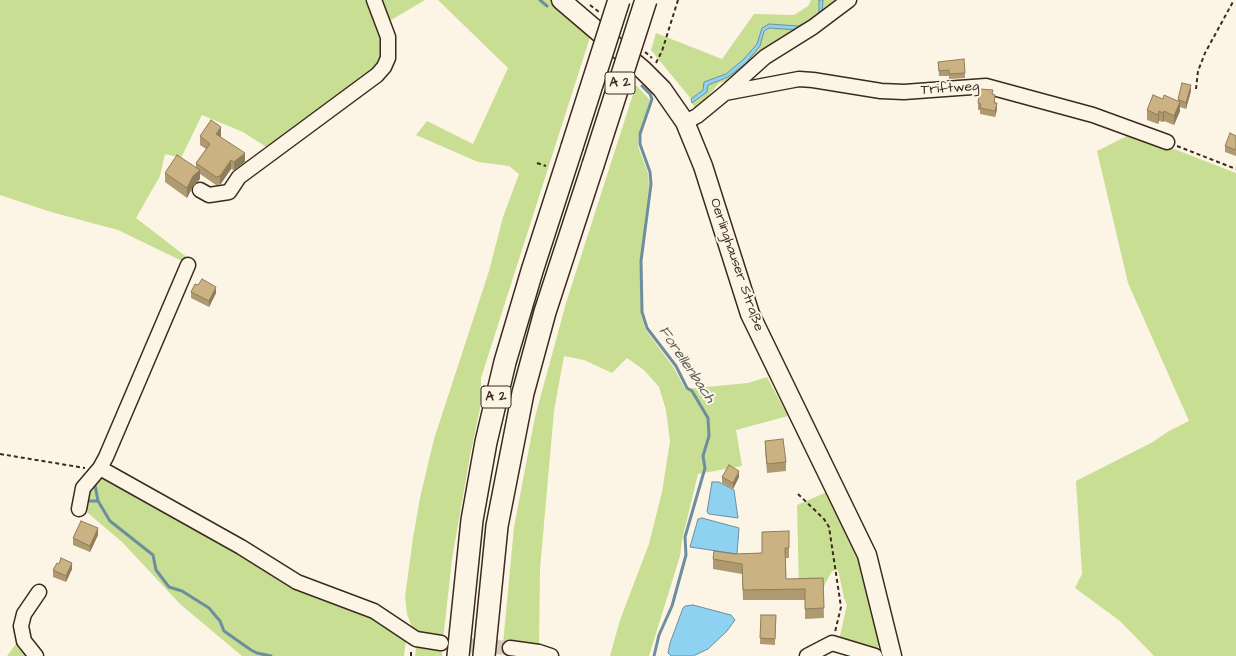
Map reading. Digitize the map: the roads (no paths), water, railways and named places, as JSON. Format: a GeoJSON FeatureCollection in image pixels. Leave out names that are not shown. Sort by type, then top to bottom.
{"type":"FeatureCollection","features":[{"type":"Feature","properties":{"kind":"highway","name":"A 2"},"geometry":{"type":"LineString","coordinates":[[458,656],[472,520],[486,442],[505,362],[532,271],[619,0]]}},
{"type":"Feature","properties":{"kind":"highway","name":"A 2"},"geometry":{"type":"LineString","coordinates":[[484,656],[498,526],[523,393],[545,312],[646,0]]}},
{"type":"Feature","properties":{"kind":"main road","name":"Oerlinghauser Straße"},"geometry":{"type":"LineString","coordinates":[[562,0],[643,70],[662,89],[686,122],[703,166],[750,314],[866,555],[892,656]]}},
{"type":"Feature","properties":{"kind":"street"},"geometry":{"type":"LineString","coordinates":[[200,190],[209,195],[229,192],[239,177],[377,75],[386,63],[388,48],[386,30],[374,0]]}},
{"type":"Feature","properties":{"kind":"street","name":"Triftweg"},"geometry":{"type":"LineString","coordinates":[[686,122],[697,116],[725,93],[765,57],[814,27],[849,0]]}},
{"type":"Feature","properties":{"kind":"street","name":"Triftweg"},"geometry":{"type":"LineString","coordinates":[[725,93],[799,80],[813,80],[881,91],[904,92],[986,86],[1093,115],[1167,142]]}},
{"type":"Feature","properties":{"kind":"street"},"geometry":{"type":"LineString","coordinates":[[79,509],[83,488],[100,468],[188,265]]}},
{"type":"Feature","properties":{"kind":"street"},"geometry":{"type":"LineString","coordinates":[[100,468],[241,547],[297,582],[374,611],[416,639],[441,643]]}},
{"type":"Feature","properties":{"kind":"street"},"geometry":{"type":"LineString","coordinates":[[36,656],[24,641],[21,626],[24,614],[39,592]]}},
{"type":"Feature","properties":{"kind":"street"},"geometry":{"type":"LineString","coordinates":[[807,656],[832,643],[875,656]]}},
{"type":"Feature","properties":{"kind":"street"},"geometry":{"type":"LineString","coordinates":[[510,648],[539,652],[551,656]]}},
{"type":"Feature","properties":{"kind":"water"},"geometry":{"type":"Polygon","coordinates":[[[819,0],[823,0],[822,14],[798,30],[769,28],[764,31],[760,46],[746,63],[728,77],[708,85],[707,92],[692,103],[691,99],[703,90],[704,82],[726,74],[744,59],[757,44],[762,28],[769,24],[798,26],[810,21],[819,12],[819,0]]]}},
{"type":"Feature","properties":{"kind":"water"},"geometry":{"type":"Polygon","coordinates":[[[712,482],[719,482],[734,490],[738,518],[709,514],[707,512],[712,482]]]}},
{"type":"Feature","properties":{"kind":"water"},"geometry":{"type":"Polygon","coordinates":[[[702,518],[739,528],[737,554],[690,547],[698,519],[702,518]]]}},
{"type":"Feature","properties":{"kind":"water"},"geometry":{"type":"Polygon","coordinates":[[[693,605],[731,615],[735,620],[727,631],[708,649],[693,656],[671,656],[668,653],[670,643],[683,608],[685,606],[693,605]]]}},
{"type":"Feature","properties":{"kind":"waterway","name":"Forellenbach"},"geometry":{"type":"LineString","coordinates":[[540,0],[547,6]]}},
{"type":"Feature","properties":{"kind":"waterway","name":"Forellenbach"},"geometry":{"type":"LineString","coordinates":[[642,86],[650,94],[652,99],[640,134],[640,144],[650,172],[651,184],[641,261],[642,312],[647,328],[676,366],[687,388],[692,391],[708,418],[709,436],[703,456],[705,468],[685,537],[686,555],[672,606],[659,635],[654,656]]}},
{"type":"Feature","properties":{"kind":"waterway"},"geometry":{"type":"LineString","coordinates":[[95,485],[98,501],[110,521],[153,555],[156,570],[169,587],[182,591],[209,608],[220,621],[224,631],[251,650],[271,656]]}},
{"type":"Feature","properties":{"kind":"waterway"},"geometry":{"type":"LineString","coordinates":[[88,501],[98,501]]}},
{"type":"Feature","properties":{"kind":"tunnel"},"geometry":{"type":"LineString","coordinates":[[450,644],[510,648]]}}]}
